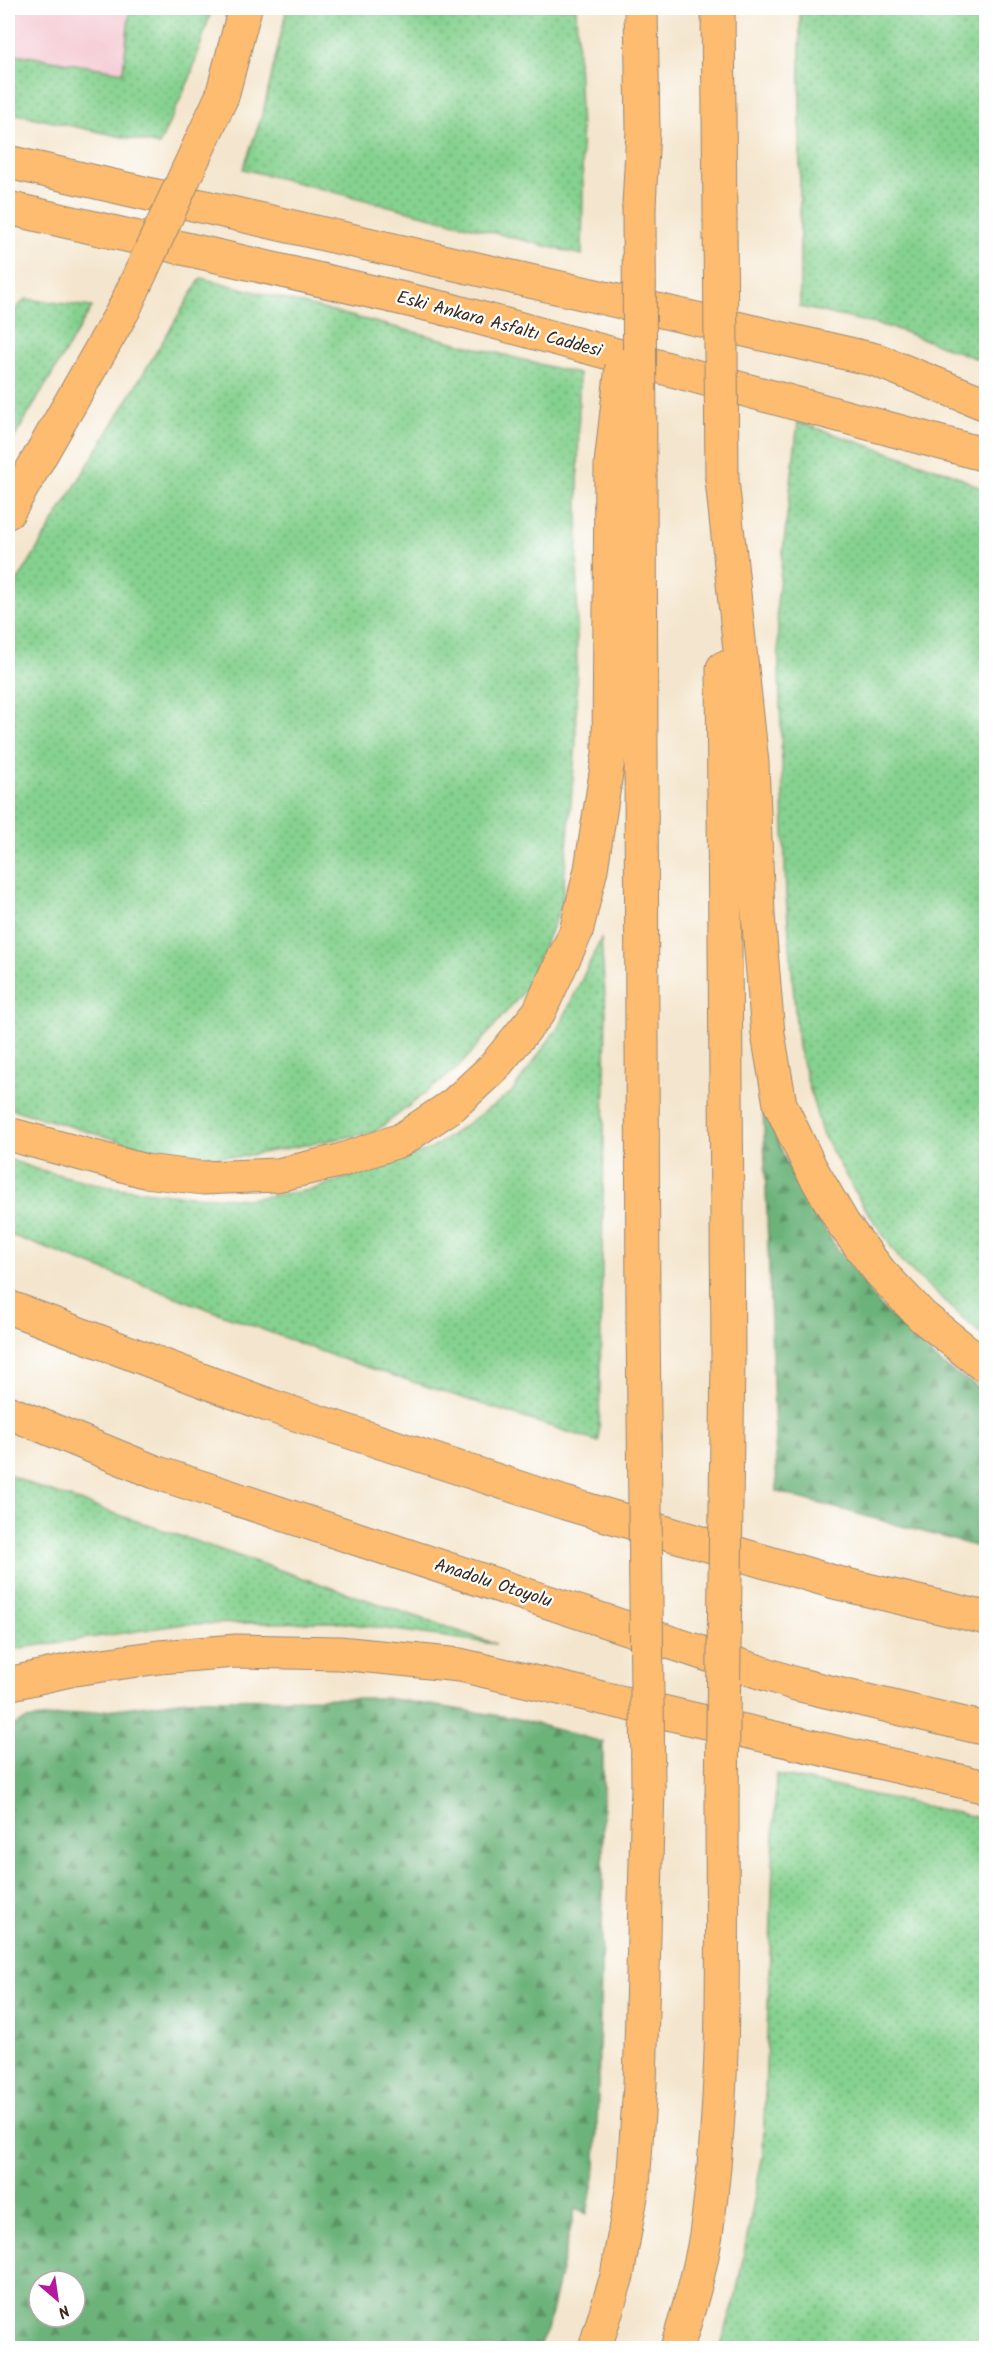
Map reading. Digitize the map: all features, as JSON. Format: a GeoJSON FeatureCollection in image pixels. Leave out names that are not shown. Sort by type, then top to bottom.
{"type":"FeatureCollection","features":[{"type":"Feature","properties":{"kind":"main road"},"geometry":{"type":"LineString","coordinates":[[8,512],[124,309],[222,96],[244,8]]}},
{"type":"Feature","properties":{"kind":"main road"},"geometry":{"type":"LineString","coordinates":[[8,1134],[145,1172],[202,1178],[277,1175],[339,1161],[401,1140],[453,1105],[494,1067],[539,1012],[576,932],[591,869],[609,754],[643,130],[641,8]]}},
{"type":"Feature","properties":{"kind":"main road"},"geometry":{"type":"LineString","coordinates":[[676,2349],[690,2304],[706,2235],[723,2041],[722,1797],[728,1359],[718,8]]}},
{"type":"Feature","properties":{"kind":"main road"},"geometry":{"type":"LineString","coordinates":[[8,162],[876,360],[987,404]]}},
{"type":"Feature","properties":{"kind":"main road","name":"Eski Ankara Asfaltı Caddesi"},"geometry":{"type":"LineString","coordinates":[[8,208],[443,308],[987,455]]}},
{"type":"Feature","properties":{"kind":"main road"},"geometry":{"type":"LineString","coordinates":[[595,2349],[617,2276],[633,2185],[640,2085],[648,1787],[643,1320],[625,469]]}},
{"type":"Feature","properties":{"kind":"main road"},"geometry":{"type":"LineString","coordinates":[[722,480],[752,763],[758,914],[768,1034],[780,1104],[810,1167],[839,1216],[880,1272],[923,1317],[987,1367]]}},
{"type":"Feature","properties":{"kind":"main road"},"geometry":{"type":"LineString","coordinates":[[8,1307],[268,1406],[566,1503],[834,1582],[987,1618]]}},
{"type":"Feature","properties":{"kind":"main road","name":"Anadolu Otoyolu"},"geometry":{"type":"LineString","coordinates":[[8,1412],[155,1472],[795,1684],[987,1729]]}},
{"type":"Feature","properties":{"kind":"main road"},"geometry":{"type":"LineString","coordinates":[[8,1684],[75,1669],[159,1657],[236,1652],[339,1653],[460,1665],[987,1787]]}},
{"type":"Feature","properties":{"kind":"shaded area"},"geometry":{"type":"Polygon","coordinates":[[[8,8],[130,8],[123,73],[8,53],[8,8]]]}},
{"type":"Feature","properties":{"kind":"green space"},"geometry":{"type":"Polygon","coordinates":[[[130,8],[212,8],[190,78],[159,145],[8,112],[8,53],[123,72],[130,8]]]}},
{"type":"Feature","properties":{"kind":"green space"},"geometry":{"type":"Polygon","coordinates":[[[287,8],[576,8],[583,186],[582,255],[243,169],[263,113],[287,8]]]}},
{"type":"Feature","properties":{"kind":"green space"},"geometry":{"type":"Polygon","coordinates":[[[800,8],[986,8],[986,362],[893,328],[800,307],[800,8]]]}},
{"type":"Feature","properties":{"kind":"green space"},"geometry":{"type":"Polygon","coordinates":[[[201,278],[579,374],[576,743],[562,905],[524,991],[459,1067],[375,1132],[239,1157],[154,1151],[8,1108],[8,597],[201,278]]]}},
{"type":"Feature","properties":{"kind":"green space"},"geometry":{"type":"Polygon","coordinates":[[[26,299],[92,307],[8,448],[8,316],[26,299]]]}},
{"type":"Feature","properties":{"kind":"green space"},"geometry":{"type":"Polygon","coordinates":[[[798,422],[953,474],[986,491],[986,1339],[901,1261],[859,1199],[822,1133],[798,1047],[786,895],[777,603],[798,422]]]}},
{"type":"Feature","properties":{"kind":"green space"},"geometry":{"type":"Polygon","coordinates":[[[601,939],[606,1012],[599,1442],[336,1357],[8,1234],[8,1159],[36,1169],[109,1187],[179,1195],[247,1199],[311,1190],[431,1149],[512,1092],[561,1023],[601,939]]]}},
{"type":"Feature","properties":{"kind":"green space"},"geometry":{"type":"Polygon","coordinates":[[[763,1107],[797,1186],[834,1244],[882,1308],[940,1363],[986,1392],[986,1549],[777,1492],[763,1107]]]}},
{"type":"Feature","properties":{"kind":"green space"},"geometry":{"type":"Polygon","coordinates":[[[8,1474],[40,1488],[496,1644],[338,1622],[184,1624],[8,1650],[8,1474]]]}},
{"type":"Feature","properties":{"kind":"green space"},"geometry":{"type":"Polygon","coordinates":[[[385,1698],[514,1718],[603,1742],[603,1894],[596,2167],[587,2214],[575,2209],[547,2330],[538,2348],[8,2348],[8,1728],[26,1720],[197,1699],[385,1698]]]}},
{"type":"Feature","properties":{"kind":"green space"},"geometry":{"type":"Polygon","coordinates":[[[776,1774],[986,1819],[986,2317],[974,2348],[720,2348],[735,2300],[763,2154],[776,1774]]]}}]}
